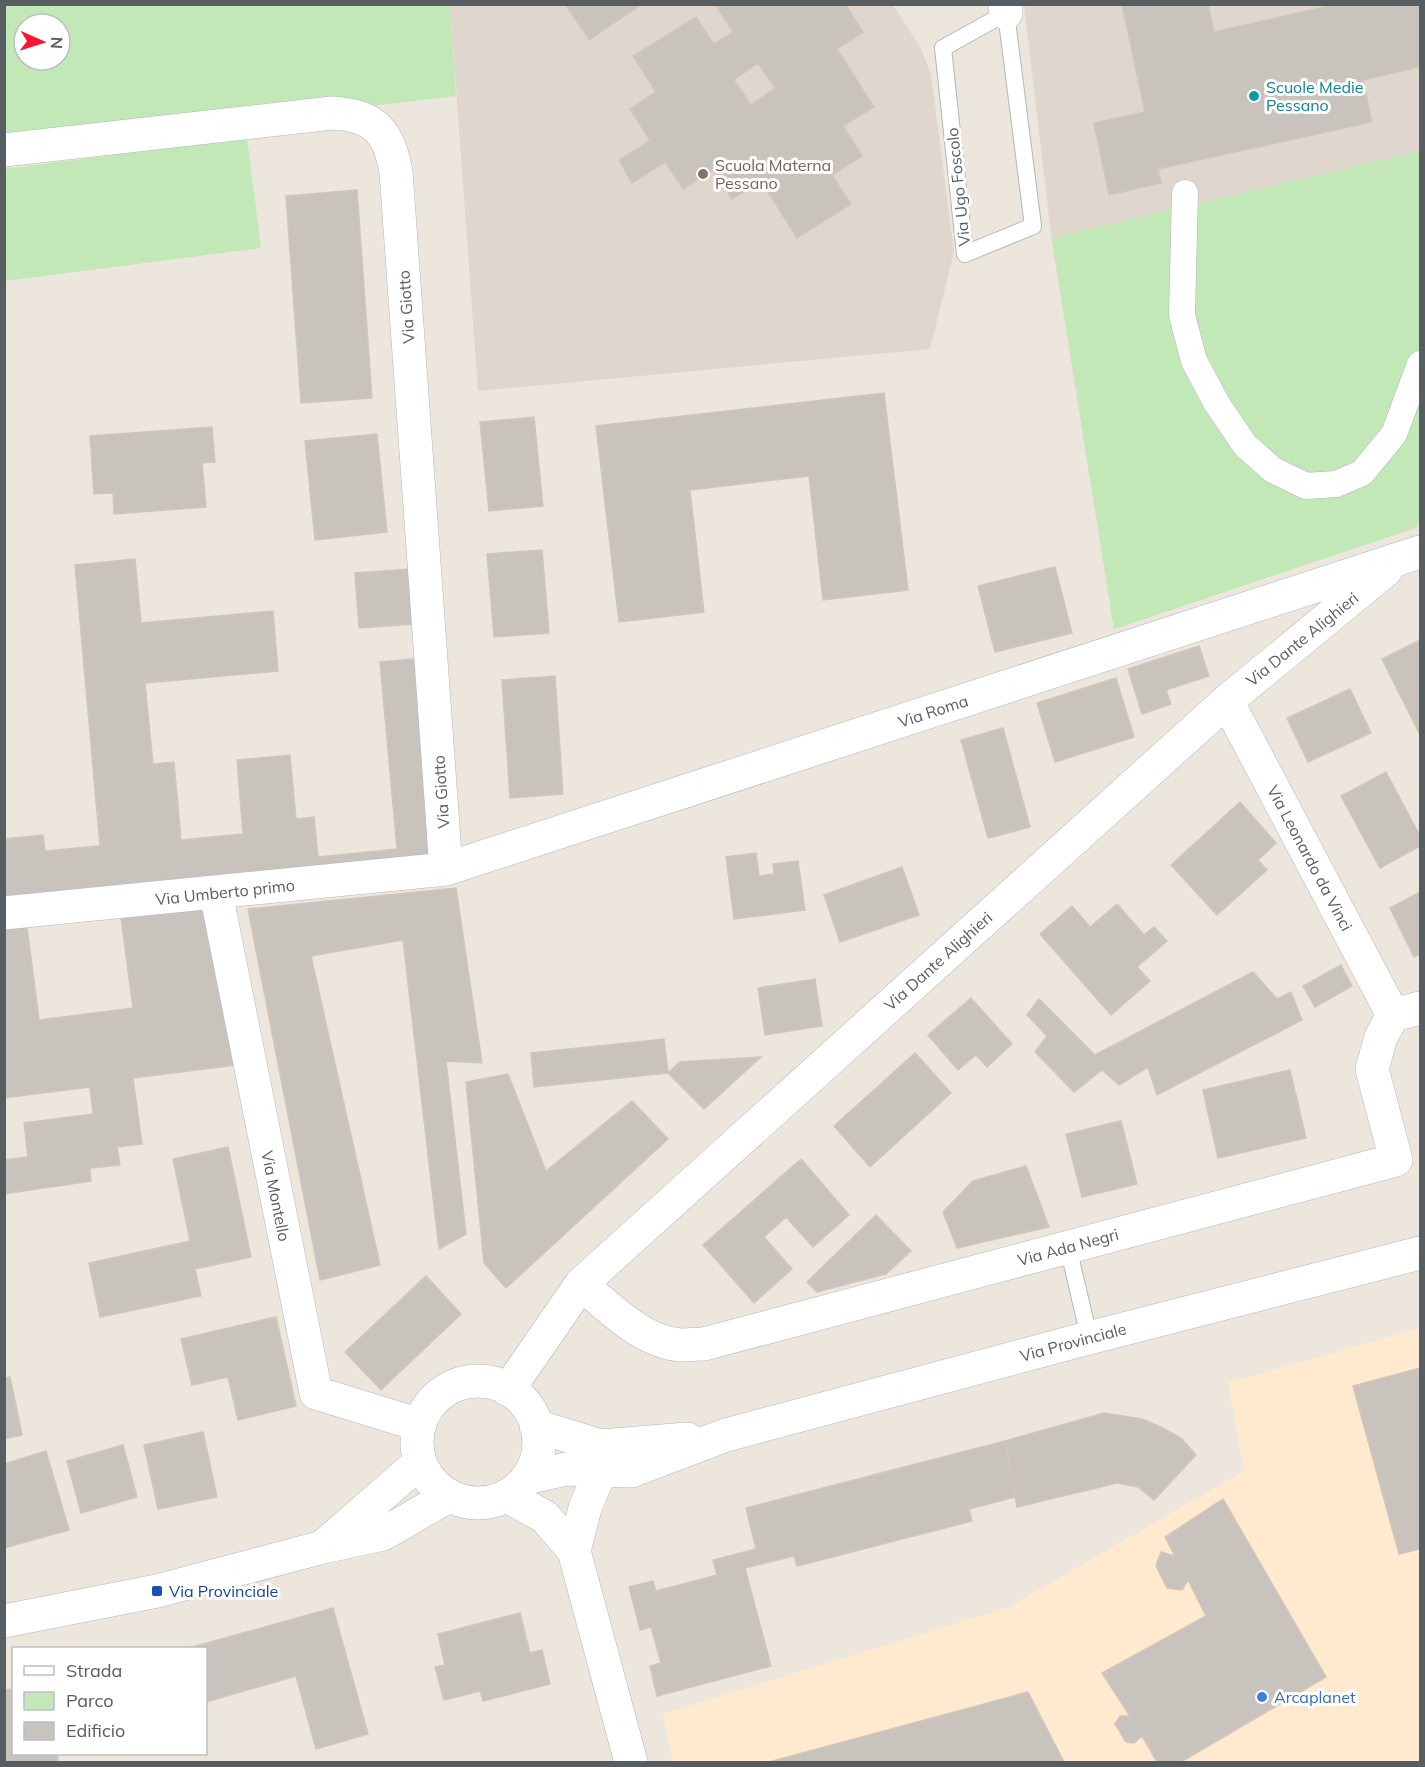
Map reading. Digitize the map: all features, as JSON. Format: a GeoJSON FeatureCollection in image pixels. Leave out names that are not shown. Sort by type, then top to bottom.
{"type":"FeatureCollection","features":[{"type":"Feature","properties":{"kind":"street","name":"Via Giotto"},"geometry":{"type":"LineString","coordinates":[[4,150],[332,113],[353,115],[369,121],[385,136],[391,148],[396,172],[446,869]]}},
{"type":"Feature","properties":{"kind":"street"},"geometry":{"type":"LineString","coordinates":[[1185,193],[1182,315],[1194,362],[1217,404],[1245,445],[1273,470],[1306,486],[1336,484],[1362,473],[1394,434],[1420,364]]}},
{"type":"Feature","properties":{"kind":"street","name":"Via Roma"},"geometry":{"type":"LineString","coordinates":[[446,869],[1409,556]]}},
{"type":"Feature","properties":{"kind":"street","name":"Via Dante Alighieri"},"geometry":{"type":"LineString","coordinates":[[508,1390],[581,1284],[1227,700],[1409,556]]}},
{"type":"Feature","properties":{"kind":"street","name":"Via Leonardo da Vinci"},"geometry":{"type":"LineString","coordinates":[[1227,700],[1407,1011]]}},
{"type":"Feature","properties":{"kind":"street","name":"Via Umberto primo"},"geometry":{"type":"LineString","coordinates":[[4,913],[446,869]]}},
{"type":"Feature","properties":{"kind":"street","name":"Via Montello"},"geometry":{"type":"LineString","coordinates":[[216,893],[316,1393],[420,1425]]}},
{"type":"Feature","properties":{"kind":"street","name":"Via Ada Negri"},"geometry":{"type":"LineString","coordinates":[[581,1284],[636,1328],[656,1338],[678,1345],[704,1344],[1396,1160],[1372,1069],[1381,1036],[1407,1011]]}},
{"type":"Feature","properties":{"kind":"street","name":"Via Provinciale"},"geometry":{"type":"LineString","coordinates":[[420,1462],[435,1486],[449,1496],[470,1503],[480,1503],[566,1469],[631,1471],[726,1435],[1089,1337],[1420,1253]]}},
{"type":"Feature","properties":{"kind":"street"},"geometry":{"type":"LineString","coordinates":[[323,1547],[420,1462],[417,1446],[420,1425],[426,1411],[440,1395],[454,1386],[481,1381],[508,1390],[524,1402],[536,1426],[538,1452],[535,1464],[517,1487],[574,1551],[631,1762]]}},
{"type":"Feature","properties":{"kind":"street","name":"Via Provinciale"},"geometry":{"type":"LineString","coordinates":[[536,1426],[601,1446],[726,1435]]}},
{"type":"Feature","properties":{"kind":"street"},"geometry":{"type":"LineString","coordinates":[[574,1551],[585,1508],[601,1470]]}},
{"type":"Feature","properties":{"kind":"street"},"geometry":{"type":"LineString","coordinates":[[4,1621],[157,1591],[323,1547],[383,1534],[449,1496]]}},
{"type":"Feature","properties":{"kind":"lane","name":"Via Ugo Foscolo"},"geometry":{"type":"LineString","coordinates":[[1005,9],[1033,226],[965,254],[944,48],[1005,9]]}},
{"type":"Feature","properties":{"kind":"lane"},"geometry":{"type":"LineString","coordinates":[[1068,1247],[1089,1337]]}},
{"type":"Feature","properties":{"kind":"shaded area","name":"Scuola Materna Pessano"},"geometry":{"type":"Polygon","coordinates":[[[450,5],[893,5],[920,47],[931,74],[954,252],[930,349],[478,391],[450,5]]]}},
{"type":"Feature","properties":{"kind":"shaded area"},"geometry":{"type":"Polygon","coordinates":[[[1024,5],[1420,5],[1420,521],[1415,528],[1114,629],[1052,242],[1024,5]]]}},
{"type":"Feature","properties":{"kind":"shaded area"},"geometry":{"type":"Polygon","coordinates":[[[1420,1328],[1420,1762],[673,1762],[663,1714],[1009,1607],[1244,1471],[1228,1383],[1420,1328]]]}},
{"type":"Feature","properties":{"kind":"green space"},"geometry":{"type":"Polygon","coordinates":[[[4,5],[450,5],[456,96],[5,150],[4,5]]]}},
{"type":"Feature","properties":{"kind":"green space"},"geometry":{"type":"Polygon","coordinates":[[[247,138],[261,248],[5,281],[4,169],[247,138]]]}},
{"type":"Feature","properties":{"kind":"green space"},"geometry":{"type":"Polygon","coordinates":[[[1420,151],[1420,521],[1415,528],[1114,629],[1052,238],[1420,151]]]}},
{"type":"Feature","properties":{"kind":"building"},"geometry":{"type":"Polygon","coordinates":[[[565,4],[642,4],[589,40],[565,4]]]}},
{"type":"Feature","properties":{"kind":"building"},"geometry":{"type":"Polygon","coordinates":[[[715,4],[845,4],[863,32],[837,49],[874,107],[843,126],[862,156],[832,175],[851,204],[797,238],[761,181],[732,199],[713,170],[683,189],[665,162],[632,183],[619,160],[650,141],[630,109],[656,92],[633,56],[696,17],[714,44],[733,32],[715,4]],[[758,63],[734,80],[751,105],[775,88],[758,63]]]}},
{"type":"Feature","properties":{"kind":"building","name":"Scuole Medie Pessano"},"geometry":{"type":"Polygon","coordinates":[[[1122,4],[1208,4],[1214,32],[1337,4],[1420,4],[1420,67],[1363,80],[1372,122],[1158,169],[1161,183],[1109,195],[1094,123],[1145,112],[1122,4]]]}},
{"type":"Feature","properties":{"kind":"building"},"geometry":{"type":"Polygon","coordinates":[[[357,190],[372,398],[301,403],[286,196],[357,190]]]}},
{"type":"Feature","properties":{"kind":"building"},"geometry":{"type":"Polygon","coordinates":[[[884,393],[908,590],[823,600],[809,476],[690,490],[704,612],[619,622],[596,426],[884,393]]]}},
{"type":"Feature","properties":{"kind":"building"},"geometry":{"type":"Polygon","coordinates":[[[534,417],[543,506],[489,511],[480,422],[534,417]]]}},
{"type":"Feature","properties":{"kind":"building"},"geometry":{"type":"Polygon","coordinates":[[[212,427],[215,462],[202,463],[206,507],[114,514],[113,493],[94,494],[90,436],[212,427]]]}},
{"type":"Feature","properties":{"kind":"building"},"geometry":{"type":"Polygon","coordinates":[[[377,434],[387,532],[315,540],[305,441],[377,434]]]}},
{"type":"Feature","properties":{"kind":"building"},"geometry":{"type":"Polygon","coordinates":[[[542,550],[549,633],[494,637],[487,554],[542,550]]]}},
{"type":"Feature","properties":{"kind":"building"},"geometry":{"type":"Polygon","coordinates":[[[135,559],[141,623],[273,611],[278,671],[145,683],[153,764],[174,762],[181,840],[243,834],[237,760],[290,755],[296,819],[314,817],[318,857],[397,849],[380,662],[422,658],[440,867],[4,906],[4,839],[43,835],[45,851],[100,846],[75,565],[135,559]]]}},
{"type":"Feature","properties":{"kind":"building"},"geometry":{"type":"Polygon","coordinates":[[[1055,567],[1072,633],[995,652],[978,586],[1055,567]]]}},
{"type":"Feature","properties":{"kind":"building"},"geometry":{"type":"Polygon","coordinates":[[[410,569],[413,624],[359,628],[355,573],[410,569]]]}},
{"type":"Feature","properties":{"kind":"building"},"geometry":{"type":"Polygon","coordinates":[[[1420,640],[1420,735],[1382,659],[1420,640]]]}},
{"type":"Feature","properties":{"kind":"building"},"geometry":{"type":"Polygon","coordinates":[[[1199,646],[1209,676],[1166,690],[1171,704],[1142,714],[1128,669],[1199,646]]]}},
{"type":"Feature","properties":{"kind":"building"},"geometry":{"type":"Polygon","coordinates":[[[555,676],[563,794],[510,798],[502,680],[555,676]]]}},
{"type":"Feature","properties":{"kind":"building"},"geometry":{"type":"Polygon","coordinates":[[[1116,678],[1134,737],[1055,762],[1037,703],[1116,678]]]}},
{"type":"Feature","properties":{"kind":"building"},"geometry":{"type":"Polygon","coordinates":[[[1350,689],[1371,733],[1308,762],[1287,718],[1350,689]]]}},
{"type":"Feature","properties":{"kind":"building"},"geometry":{"type":"Polygon","coordinates":[[[1003,728],[1030,827],[988,838],[961,740],[1003,728]]]}},
{"type":"Feature","properties":{"kind":"building"},"geometry":{"type":"Polygon","coordinates":[[[1386,772],[1420,836],[1420,846],[1380,868],[1341,796],[1386,772]]]}},
{"type":"Feature","properties":{"kind":"building"},"geometry":{"type":"Polygon","coordinates":[[[1240,802],[1276,843],[1258,860],[1267,870],[1217,915],[1171,865],[1240,802]]]}},
{"type":"Feature","properties":{"kind":"building"},"geometry":{"type":"Polygon","coordinates":[[[756,853],[759,876],[774,874],[773,864],[798,861],[805,910],[734,919],[726,857],[756,853]]]}},
{"type":"Feature","properties":{"kind":"building"},"geometry":{"type":"Polygon","coordinates":[[[902,867],[919,915],[840,942],[824,895],[902,867]]]}},
{"type":"Feature","properties":{"kind":"building"},"geometry":{"type":"Polygon","coordinates":[[[456,888],[482,1063],[446,1061],[466,1234],[439,1249],[403,940],[311,956],[380,1265],[320,1280],[248,909],[456,888]]]}},
{"type":"Feature","properties":{"kind":"building"},"geometry":{"type":"Polygon","coordinates":[[[1420,892],[1420,954],[1414,957],[1390,908],[1420,892]]]}},
{"type":"Feature","properties":{"kind":"building"},"geometry":{"type":"Polygon","coordinates":[[[207,902],[235,1065],[133,1078],[142,1144],[117,1147],[120,1165],[90,1168],[91,1181],[4,1194],[4,1160],[28,1157],[24,1123],[93,1114],[90,1087],[4,1098],[4,922],[26,919],[39,1020],[133,1008],[120,910],[207,902]]]}},
{"type":"Feature","properties":{"kind":"building"},"geometry":{"type":"Polygon","coordinates":[[[1117,904],[1144,935],[1154,927],[1167,941],[1137,967],[1150,981],[1111,1015],[1040,934],[1072,906],[1090,927],[1117,904]]]}},
{"type":"Feature","properties":{"kind":"building"},"geometry":{"type":"Polygon","coordinates":[[[1341,965],[1352,986],[1315,1007],[1303,986],[1341,965]]]}},
{"type":"Feature","properties":{"kind":"building"},"geometry":{"type":"Polygon","coordinates":[[[1253,972],[1277,999],[1291,992],[1302,1020],[1157,1095],[1148,1067],[1119,1085],[1102,1070],[1074,1092],[1035,1052],[1047,1036],[1027,1015],[1039,999],[1095,1055],[1253,972]]]}},
{"type":"Feature","properties":{"kind":"building"},"geometry":{"type":"Polygon","coordinates":[[[815,979],[822,1026],[765,1035],[758,988],[815,979]]]}},
{"type":"Feature","properties":{"kind":"building"},"geometry":{"type":"Polygon","coordinates":[[[971,998],[1012,1044],[987,1067],[976,1055],[958,1070],[928,1035],[971,998]]]}},
{"type":"Feature","properties":{"kind":"building"},"geometry":{"type":"Polygon","coordinates":[[[664,1039],[668,1073],[534,1087],[531,1053],[664,1039]]]}},
{"type":"Feature","properties":{"kind":"building"},"geometry":{"type":"Polygon","coordinates":[[[915,1053],[951,1093],[870,1167],[834,1126],[915,1053]]]}},
{"type":"Feature","properties":{"kind":"building"},"geometry":{"type":"Polygon","coordinates":[[[761,1057],[704,1109],[668,1073],[680,1062],[761,1057]]]}},
{"type":"Feature","properties":{"kind":"building"},"geometry":{"type":"Polygon","coordinates":[[[1290,1070],[1306,1138],[1218,1158],[1203,1090],[1290,1070]]]}},
{"type":"Feature","properties":{"kind":"building"},"geometry":{"type":"Polygon","coordinates":[[[508,1074],[546,1171],[632,1101],[668,1139],[506,1288],[484,1263],[466,1082],[508,1074]]]}},
{"type":"Feature","properties":{"kind":"building"},"geometry":{"type":"Polygon","coordinates":[[[1121,1121],[1137,1184],[1082,1197],[1066,1134],[1121,1121]]]}},
{"type":"Feature","properties":{"kind":"building"},"geometry":{"type":"Polygon","coordinates":[[[228,1147],[251,1257],[195,1269],[201,1296],[100,1317],[89,1263],[190,1241],[173,1159],[228,1147]]]}},
{"type":"Feature","properties":{"kind":"building"},"geometry":{"type":"Polygon","coordinates":[[[801,1159],[849,1215],[813,1247],[786,1217],[764,1237],[792,1269],[754,1303],[703,1245],[801,1159]]]}},
{"type":"Feature","properties":{"kind":"building"},"geometry":{"type":"Polygon","coordinates":[[[1026,1166],[1049,1227],[957,1248],[943,1212],[973,1181],[1026,1166]]]}},
{"type":"Feature","properties":{"kind":"building"},"geometry":{"type":"Polygon","coordinates":[[[876,1215],[911,1251],[886,1274],[817,1292],[807,1282],[876,1215]]]}},
{"type":"Feature","properties":{"kind":"building"},"geometry":{"type":"Polygon","coordinates":[[[426,1276],[461,1314],[381,1390],[345,1352],[426,1276]]]}},
{"type":"Feature","properties":{"kind":"building"},"geometry":{"type":"Polygon","coordinates":[[[276,1317],[296,1406],[238,1420],[228,1377],[192,1385],[181,1339],[276,1317]]]}},
{"type":"Feature","properties":{"kind":"building"},"geometry":{"type":"Polygon","coordinates":[[[1420,1368],[1420,1549],[1399,1554],[1353,1386],[1420,1368]]]}},
{"type":"Feature","properties":{"kind":"building"},"geometry":{"type":"Polygon","coordinates":[[[10,1377],[22,1435],[4,1439],[4,1379],[10,1377]]]}},
{"type":"Feature","properties":{"kind":"building"},"geometry":{"type":"Polygon","coordinates":[[[1104,1413],[1142,1419],[1161,1427],[1181,1438],[1196,1455],[1154,1500],[1138,1487],[1117,1483],[1017,1507],[1005,1441],[1104,1413]]]}},
{"type":"Feature","properties":{"kind":"building"},"geometry":{"type":"Polygon","coordinates":[[[203,1432],[217,1497],[158,1509],[144,1445],[203,1432]]]}},
{"type":"Feature","properties":{"kind":"building"},"geometry":{"type":"Polygon","coordinates":[[[1005,1441],[1015,1497],[969,1509],[972,1521],[797,1566],[794,1556],[745,1568],[771,1666],[657,1696],[650,1666],[661,1663],[651,1627],[640,1630],[629,1587],[653,1581],[656,1591],[717,1575],[713,1560],[756,1549],[746,1508],[1005,1441]]]}},
{"type":"Feature","properties":{"kind":"building"},"geometry":{"type":"Polygon","coordinates":[[[123,1445],[137,1497],[81,1513],[67,1461],[123,1445]]]}},
{"type":"Feature","properties":{"kind":"building"},"geometry":{"type":"Polygon","coordinates":[[[46,1451],[69,1530],[4,1548],[4,1464],[46,1451]]]}},
{"type":"Feature","properties":{"kind":"building"},"geometry":{"type":"Polygon","coordinates":[[[1223,1499],[1326,1677],[1181,1762],[1157,1762],[1142,1736],[1134,1743],[1126,1742],[1115,1724],[1120,1716],[1130,1716],[1102,1673],[1206,1616],[1188,1580],[1182,1590],[1167,1588],[1156,1566],[1161,1552],[1175,1556],[1165,1537],[1223,1499]]]}},
{"type":"Feature","properties":{"kind":"building"},"geometry":{"type":"Polygon","coordinates":[[[333,1608],[368,1734],[316,1749],[296,1676],[207,1702],[207,1647],[193,1647],[333,1608]]]}},
{"type":"Feature","properties":{"kind":"building"},"geometry":{"type":"Polygon","coordinates":[[[520,1613],[530,1653],[542,1650],[550,1684],[483,1701],[480,1691],[444,1700],[435,1667],[445,1665],[438,1634],[520,1613]]]}},
{"type":"Feature","properties":{"kind":"building"},"geometry":{"type":"Polygon","coordinates":[[[12,1689],[12,1755],[57,1755],[58,1762],[4,1762],[4,1690],[12,1689]]]}},
{"type":"Feature","properties":{"kind":"building"},"geometry":{"type":"Polygon","coordinates":[[[1028,1692],[1064,1762],[769,1762],[1028,1692]]]}},
{"type":"Feature","properties":{"kind":"place","name":"Scuole Medie Pessano"},"geometry":{"type":"Point","coordinates":[1254,96]}},
{"type":"Feature","properties":{"kind":"place","name":"Scuola Materna Pessano"},"geometry":{"type":"Point","coordinates":[703,174]}},
{"type":"Feature","properties":{"kind":"place","name":"Via Provinciale"},"geometry":{"type":"Point","coordinates":[157,1591]}},
{"type":"Feature","properties":{"kind":"place","name":"Arcaplanet"},"geometry":{"type":"Point","coordinates":[1262,1697]}}]}
